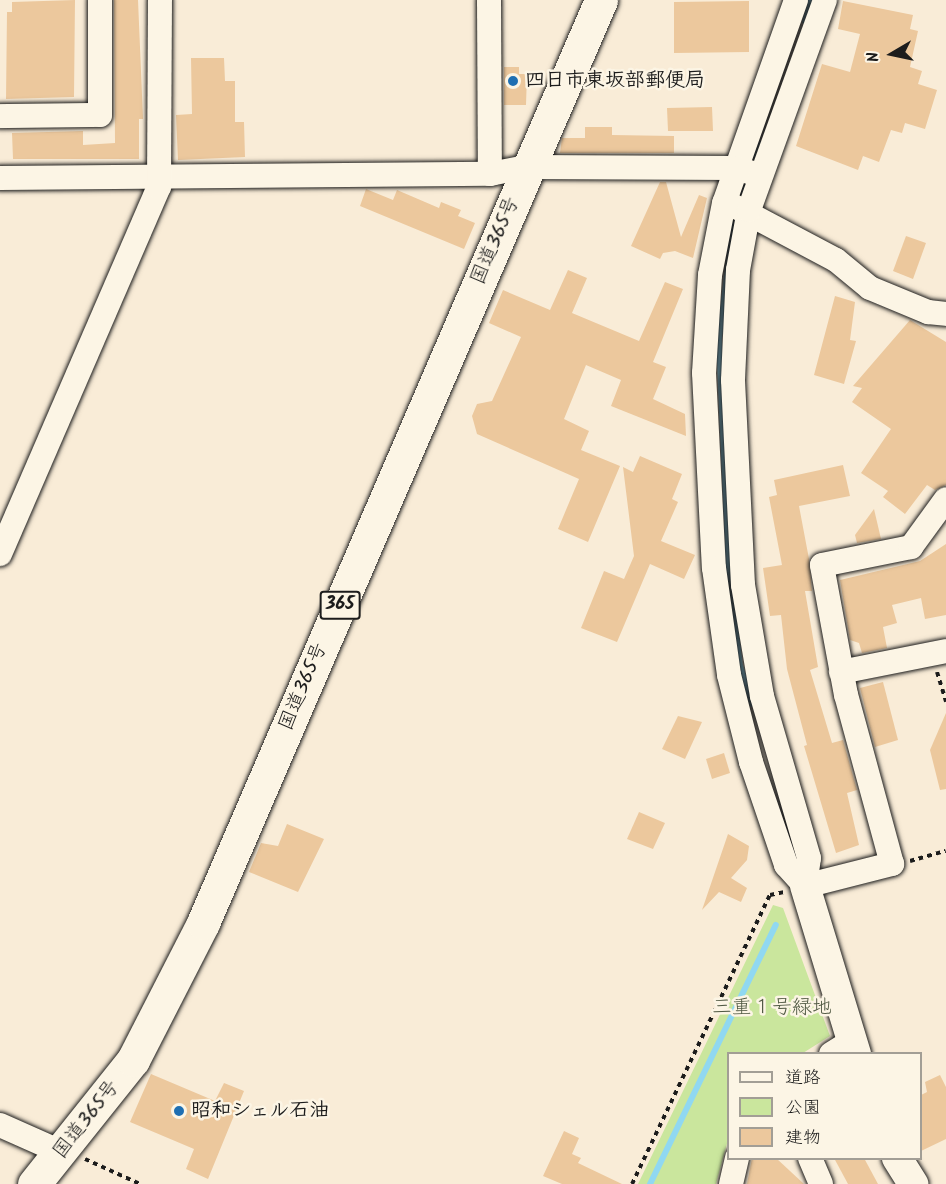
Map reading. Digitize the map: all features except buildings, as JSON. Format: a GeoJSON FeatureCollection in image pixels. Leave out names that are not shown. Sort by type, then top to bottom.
{"type":"FeatureCollection","features":[{"type":"Feature","properties":{"kind":"highway","name":"国道365号"},"geometry":{"type":"LineString","coordinates":[[34,1184],[64,1151],[133,1060],[203,923],[527,167],[601,0]]}},
{"type":"Feature","properties":{"kind":"street"},"geometry":{"type":"LineString","coordinates":[[0,116],[100,115],[100,0]]}},
{"type":"Feature","properties":{"kind":"street"},"geometry":{"type":"LineString","coordinates":[[0,554],[161,175],[160,0]]}},
{"type":"Feature","properties":{"kind":"street"},"geometry":{"type":"LineString","coordinates":[[489,0],[490,174]]}},
{"type":"Feature","properties":{"kind":"street"},"geometry":{"type":"LineString","coordinates":[[796,0],[724,203],[710,275],[704,362],[718,604],[751,762],[786,865],[805,886]]}},
{"type":"Feature","properties":{"kind":"street"},"geometry":{"type":"LineString","coordinates":[[825,0],[749,210],[738,270],[733,380],[744,585],[760,686],[808,858],[805,886],[847,1049]]}},
{"type":"Feature","properties":{"kind":"street"},"geometry":{"type":"LineString","coordinates":[[0,178],[490,174],[527,167],[735,168],[760,176]]}},
{"type":"Feature","properties":{"kind":"street"},"geometry":{"type":"LineString","coordinates":[[724,203],[749,210],[836,260],[870,288],[928,312],[946,314]]}},
{"type":"Feature","properties":{"kind":"street"},"geometry":{"type":"LineString","coordinates":[[805,886],[892,864],[841,672],[822,565],[911,547],[946,499]]}},
{"type":"Feature","properties":{"kind":"street"},"geometry":{"type":"LineString","coordinates":[[841,672],[940,653]]}},
{"type":"Feature","properties":{"kind":"street"},"geometry":{"type":"LineString","coordinates":[[0,1125],[64,1151]]}},
{"type":"Feature","properties":{"kind":"street"},"geometry":{"type":"LineString","coordinates":[[731,1184],[737,1160]]}},
{"type":"Feature","properties":{"kind":"street"},"geometry":{"type":"LineString","coordinates":[[811,1160],[821,1184]]}},
{"type":"Feature","properties":{"kind":"street"},"geometry":{"type":"LineString","coordinates":[[898,1160],[913,1184]]}},
{"type":"Feature","properties":{"kind":"path"},"geometry":{"type":"LineString","coordinates":[[940,653],[946,702]]}},
{"type":"Feature","properties":{"kind":"path"},"geometry":{"type":"LineString","coordinates":[[892,864],[946,851]]}},
{"type":"Feature","properties":{"kind":"path"},"geometry":{"type":"LineString","coordinates":[[632,1184],[770,895],[805,886]]}},
{"type":"Feature","properties":{"kind":"path"},"geometry":{"type":"LineString","coordinates":[[64,1151],[140,1184]]}},
{"type":"Feature","properties":{"kind":"green space","name":"三重１号緑地"},"geometry":{"type":"Polygon","coordinates":[[[773,905],[783,908],[830,1036],[805,1052],[727,1052],[727,1144],[716,1184],[638,1184],[773,905]]]}},
{"type":"Feature","properties":{"kind":"waterway"},"geometry":{"type":"LineString","coordinates":[[805,21],[811,0]]}},
{"type":"Feature","properties":{"kind":"waterway"},"geometry":{"type":"LineString","coordinates":[[751,167],[761,144]]}},
{"type":"Feature","properties":{"kind":"waterway"},"geometry":{"type":"LineString","coordinates":[[739,201],[747,177]]}},
{"type":"Feature","properties":{"kind":"waterway"},"geometry":{"type":"LineString","coordinates":[[735,214],[719,339],[729,573],[740,666],[752,704]]}},
{"type":"Feature","properties":{"kind":"waterway"},"geometry":{"type":"LineString","coordinates":[[650,1184],[776,925]]}},
{"type":"Feature","properties":{"kind":"place","name":"四日市東坂部郵便局"},"geometry":{"type":"Point","coordinates":[513,81]}},
{"type":"Feature","properties":{"kind":"place","name":"昭和シェル石油"},"geometry":{"type":"Point","coordinates":[179,1111]}}]}
